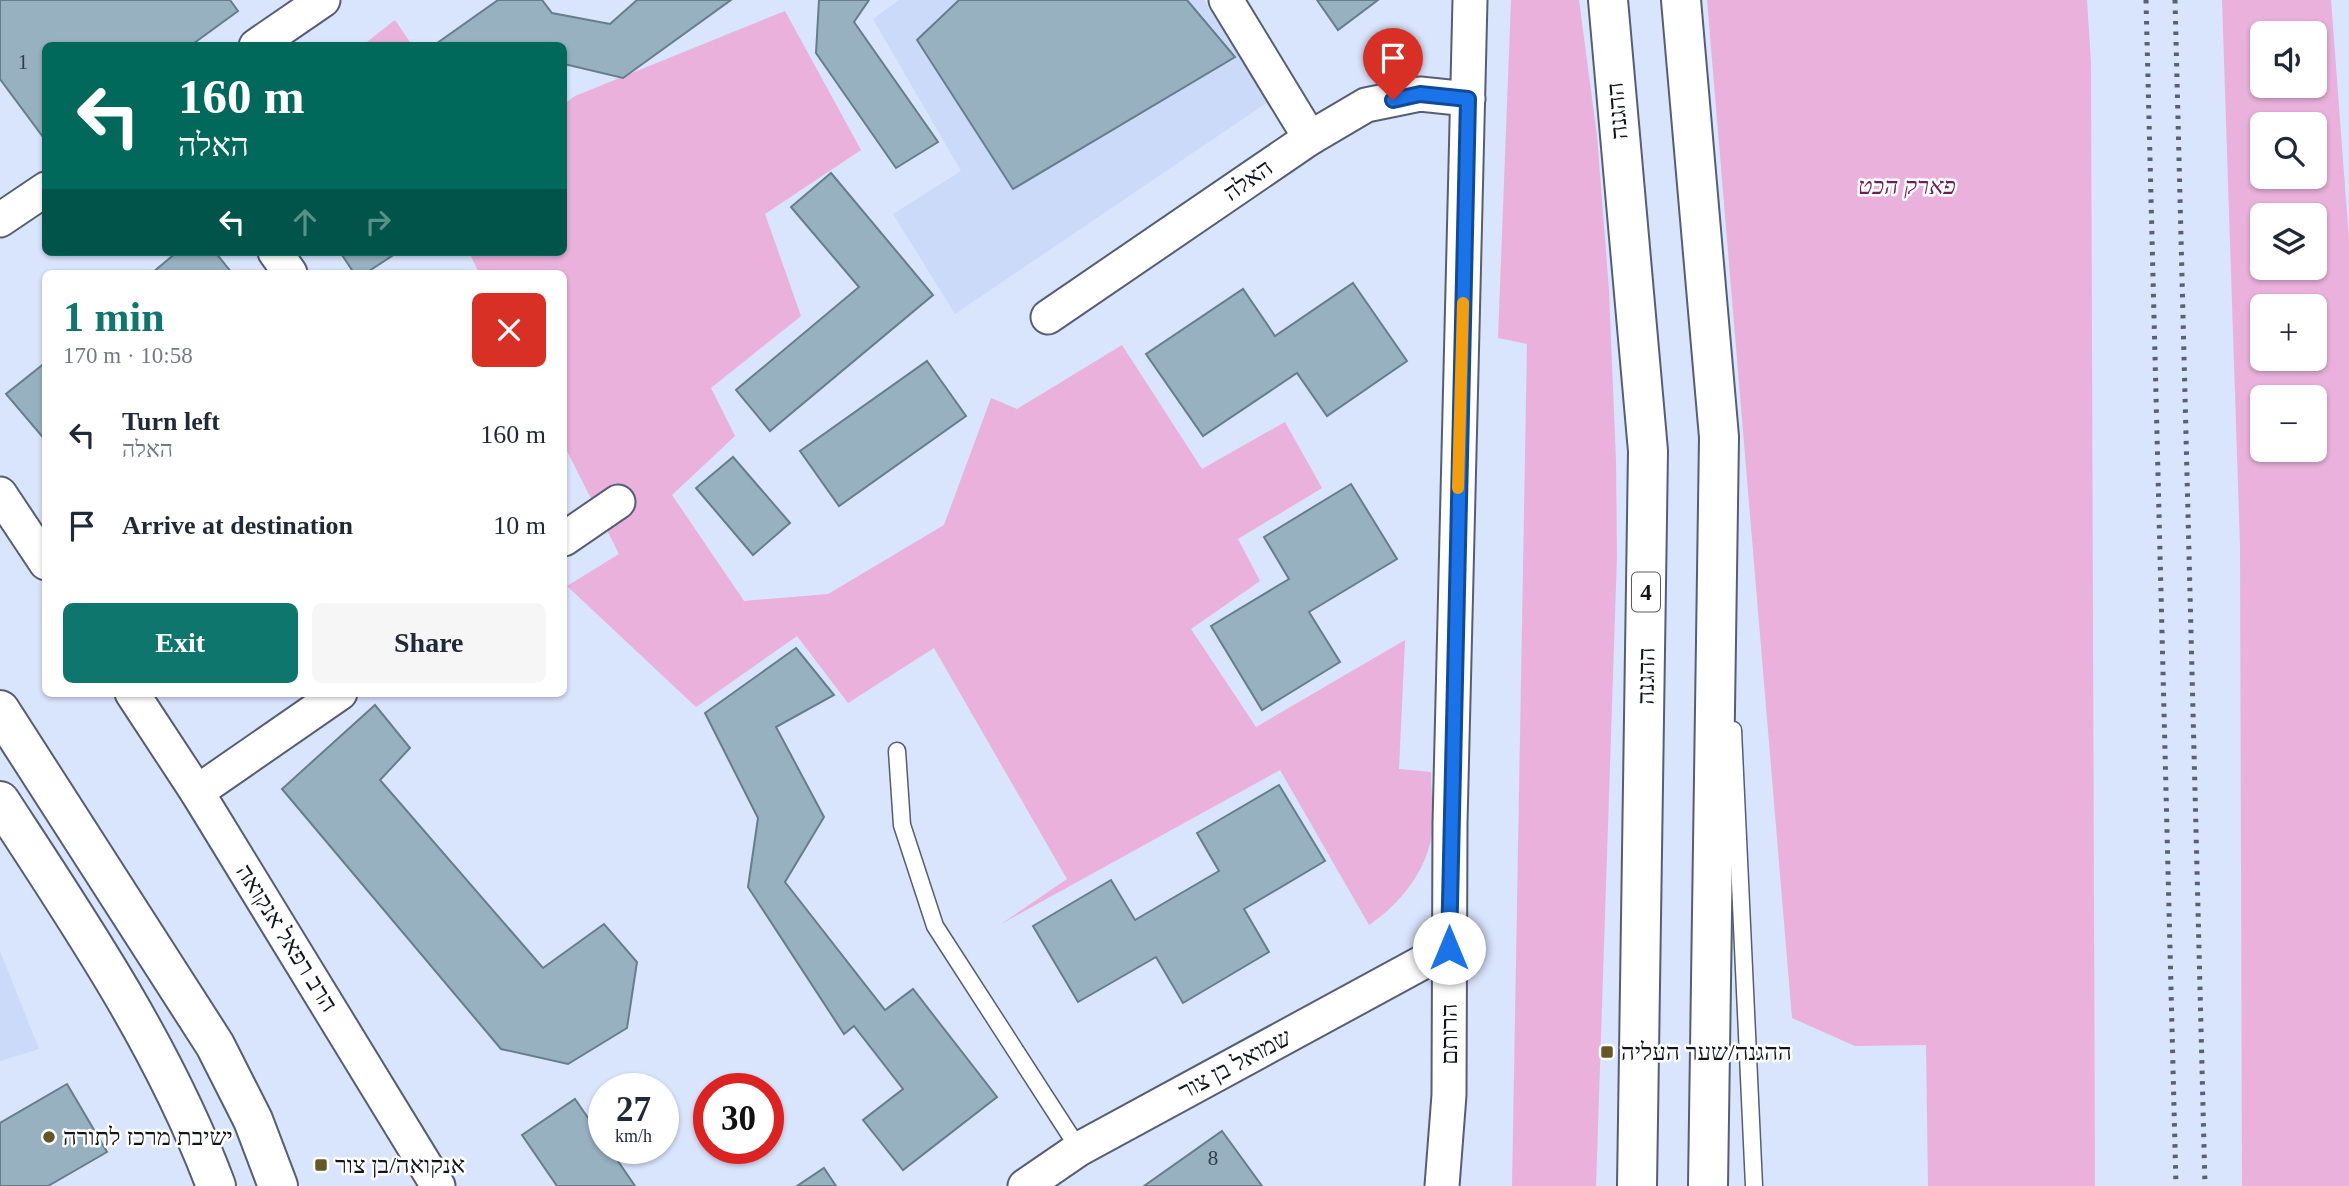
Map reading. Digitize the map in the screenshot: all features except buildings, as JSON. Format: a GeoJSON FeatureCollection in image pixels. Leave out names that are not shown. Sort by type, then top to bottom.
{"type":"FeatureCollection","features":[{"type":"Feature","properties":{"kind":"main road","name":"ההגנה"},"geometry":{"type":"LineString","coordinates":[[1608,0],[1648,452],[1637,1186]]}},
{"type":"Feature","properties":{"kind":"main road"},"geometry":{"type":"LineString","coordinates":[[1681,0],[1719,438],[1707,1186]]}},
{"type":"Feature","properties":{"kind":"main road"},"geometry":{"type":"LineString","coordinates":[[0,710],[215,1045],[253,1120],[278,1186]]}},
{"type":"Feature","properties":{"kind":"main road"},"geometry":{"type":"LineString","coordinates":[[0,802],[111,973],[170,1079],[216,1186]]}},
{"type":"Feature","properties":{"kind":"street"},"geometry":{"type":"LineString","coordinates":[[262,42],[323,0]]}},
{"type":"Feature","properties":{"kind":"street"},"geometry":{"type":"LineString","coordinates":[[1226,0],[1310,138]]}},
{"type":"Feature","properties":{"kind":"street","name":"הרותם"},"geometry":{"type":"LineString","coordinates":[[1442,1186],[1449,1095],[1449,948],[1470,0]]}},
{"type":"Feature","properties":{"kind":"street","name":"האלה"},"geometry":{"type":"LineString","coordinates":[[1048,317],[1310,138],[1366,105],[1420,94],[1468,99]]}},
{"type":"Feature","properties":{"kind":"street"},"geometry":{"type":"LineString","coordinates":[[0,219],[42,191]]}},
{"type":"Feature","properties":{"kind":"street"},"geometry":{"type":"LineString","coordinates":[[0,494],[42,557]]}},
{"type":"Feature","properties":{"kind":"street"},"geometry":{"type":"LineString","coordinates":[[567,537],[618,502]]}},
{"type":"Feature","properties":{"kind":"street","name":"הרב רפאל אנקואה"},"geometry":{"type":"LineString","coordinates":[[135,697],[197,792],[438,1186]]}},
{"type":"Feature","properties":{"kind":"street"},"geometry":{"type":"LineString","coordinates":[[197,792],[334,697]]}},
{"type":"Feature","properties":{"kind":"street","name":"שמואל בן צור"},"geometry":{"type":"LineString","coordinates":[[1025,1186],[1079,1149],[1449,948]]}},
{"type":"Feature","properties":{"kind":"lane"},"geometry":{"type":"LineString","coordinates":[[1719,438],[1754,1186]]}},
{"type":"Feature","properties":{"kind":"lane"},"geometry":{"type":"LineString","coordinates":[[897,751],[902,825],[935,926],[1079,1149]]}},
{"type":"Feature","properties":{"kind":"shaded area"},"geometry":{"type":"Polygon","coordinates":[[[899,0],[1204,0],[1268,102],[955,314],[893,214],[961,171],[873,19],[899,0]]]}},
{"type":"Feature","properties":{"kind":"shaded area"},"geometry":{"type":"Polygon","coordinates":[[[0,951],[39,1049],[0,1061],[0,951]]]}},
{"type":"Feature","properties":{"kind":"green space"},"geometry":{"type":"Polygon","coordinates":[[[1511,0],[1579,0],[1597,136],[1609,290],[1617,555],[1596,1186],[1512,1186],[1527,344],[1498,338],[1511,0]]]}},
{"type":"Feature","properties":{"kind":"green space","name":"פארק הכט"},"geometry":{"type":"Polygon","coordinates":[[[1707,0],[2087,0],[2091,63],[2095,1186],[1928,1186],[1926,1045],[1855,1046],[1792,1018],[1707,0]]]}},
{"type":"Feature","properties":{"kind":"green space"},"geometry":{"type":"Polygon","coordinates":[[[2222,0],[2331,0],[2349,240],[2349,1186],[2242,1186],[2240,545],[2222,0]]]}},
{"type":"Feature","properties":{"kind":"green space"},"geometry":{"type":"Polygon","coordinates":[[[785,11],[861,150],[765,214],[801,316],[711,388],[735,436],[672,495],[744,601],[828,594],[944,525],[991,398],[1017,409],[1122,345],[1202,469],[1285,422],[1322,488],[1238,539],[1260,581],[1191,629],[1256,727],[1405,640],[1399,769],[1431,772],[1433,810],[1432,832],[1425,860],[1401,897],[1369,925],[1280,770],[1001,924],[1067,879],[934,648],[848,703],[797,636],[696,707],[567,586],[619,554],[567,451],[567,270],[478,270],[471,256],[567,256],[567,102],[575,96],[785,11]]]}},
{"type":"Feature","properties":{"kind":"green space"},"geometry":{"type":"Polygon","coordinates":[[[395,20],[410,42],[367,42],[395,20]]]}},
{"type":"Feature","properties":{"kind":"railway"},"geometry":{"type":"LineString","coordinates":[[2146,0],[2176,1186]]}},
{"type":"Feature","properties":{"kind":"railway"},"geometry":{"type":"LineString","coordinates":[[2175,0],[2205,1186]]}},
{"type":"Feature","properties":{"kind":"slow traffic"},"geometry":{"type":"LineString","coordinates":[[1458,488],[1463,303]]}},
{"type":"Feature","properties":{"kind":"place","name":"ההגנה/שער העליה"},"geometry":{"type":"Point","coordinates":[1607,1052]}},
{"type":"Feature","properties":{"kind":"place","name":"ישיבת מרכז לתורה"},"geometry":{"type":"Point","coordinates":[49,1137]}},
{"type":"Feature","properties":{"kind":"place","name":"אנקואה/בן צור"},"geometry":{"type":"Point","coordinates":[321,1165]}},
{"type":"Feature","properties":{"kind":"route"},"geometry":{"type":"LineString","coordinates":[[1393,100],[1420,94],[1468,99],[1449,948]]}}]}
